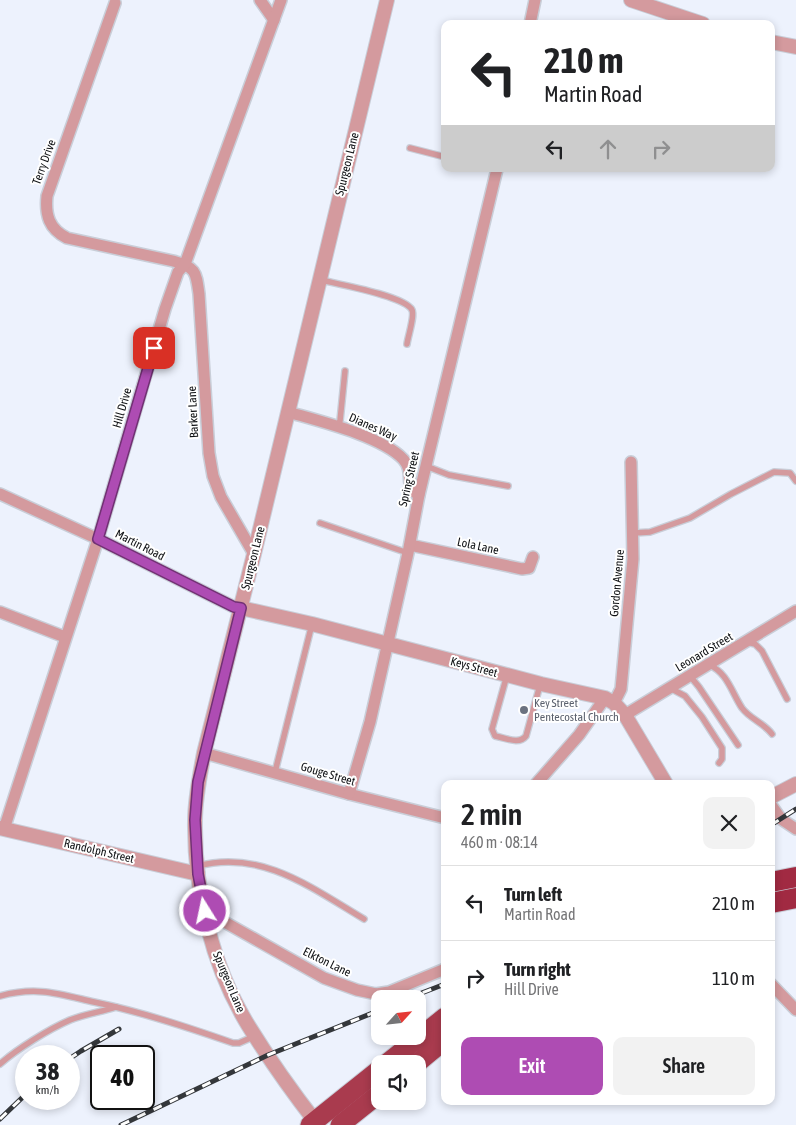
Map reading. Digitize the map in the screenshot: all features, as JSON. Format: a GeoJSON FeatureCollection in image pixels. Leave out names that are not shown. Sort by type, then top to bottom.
{"type":"FeatureCollection","features":[{"type":"Feature","properties":{"kind":"highway"},"geometry":{"type":"LineString","coordinates":[[775,881],[796,877]]}},
{"type":"Feature","properties":{"kind":"highway"},"geometry":{"type":"LineString","coordinates":[[775,903],[796,898]]}},
{"type":"Feature","properties":{"kind":"highway"},"geometry":{"type":"LineString","coordinates":[[397,1055],[441,1020]]}},
{"type":"Feature","properties":{"kind":"highway"},"geometry":{"type":"LineString","coordinates":[[426,1056],[441,1043]]}},
{"type":"Feature","properties":{"kind":"highway"},"geometry":{"type":"LineString","coordinates":[[314,1124],[371,1076]]}},
{"type":"Feature","properties":{"kind":"highway"},"geometry":{"type":"LineString","coordinates":[[340,1125],[371,1100]]}},
{"type":"Feature","properties":{"kind":"street"},"geometry":{"type":"LineString","coordinates":[[260,0],[274,20]]}},
{"type":"Feature","properties":{"kind":"street","name":"Hill Drive"},"geometry":{"type":"LineString","coordinates":[[2,828],[98,539],[165,309],[178,272],[185,264],[281,0]]}},
{"type":"Feature","properties":{"kind":"street","name":"Spurgeon Lane"},"geometry":{"type":"LineString","coordinates":[[314,1124],[255,1036],[234,998],[219,965],[205,911],[198,870],[195,820],[198,782],[204,753],[241,608],[388,0]]}},
{"type":"Feature","properties":{"kind":"street"},"geometry":{"type":"LineString","coordinates":[[531,20],[536,0]]}},
{"type":"Feature","properties":{"kind":"street"},"geometry":{"type":"LineString","coordinates":[[632,0],[691,20]]}},
{"type":"Feature","properties":{"kind":"street","name":"Terry Drive"},"geometry":{"type":"LineString","coordinates":[[115,3],[47,196],[47,217],[51,226],[67,238],[185,264]]}},
{"type":"Feature","properties":{"kind":"street"},"geometry":{"type":"LineString","coordinates":[[775,43],[796,47]]}},
{"type":"Feature","properties":{"kind":"street","name":"Spring Street"},"geometry":{"type":"LineString","coordinates":[[349,794],[370,722],[409,549],[419,495],[494,172]]}},
{"type":"Feature","properties":{"kind":"street","name":"Barker Lane"},"geometry":{"type":"LineString","coordinates":[[185,264],[193,269],[197,276],[209,454],[213,476],[221,497],[254,554]]}},
{"type":"Feature","properties":{"kind":"street","name":"Dianes Way"},"geometry":{"type":"LineString","coordinates":[[288,412],[337,426],[390,448],[407,464],[410,470],[410,488],[419,495]]}},
{"type":"Feature","properties":{"kind":"street","name":"Gordon Avenue"},"geometry":{"type":"LineString","coordinates":[[610,701],[620,694],[622,684],[633,559],[634,533],[631,462]]}},
{"type":"Feature","properties":{"kind":"street","name":"Martin Road"},"geometry":{"type":"LineString","coordinates":[[0,494],[98,539],[234,607],[241,608]]}},
{"type":"Feature","properties":{"kind":"street","name":"Lola Lane"},"geometry":{"type":"LineString","coordinates":[[409,549],[522,569],[529,568],[533,557]]}},
{"type":"Feature","properties":{"kind":"street","name":"Keys Street"},"geometry":{"type":"LineString","coordinates":[[241,608],[388,643],[507,676],[610,701]]}},
{"type":"Feature","properties":{"kind":"street","name":"Leonard Street"},"geometry":{"type":"LineString","coordinates":[[625,715],[796,611]]}},
{"type":"Feature","properties":{"kind":"street"},"geometry":{"type":"LineString","coordinates":[[0,612],[65,637]]}},
{"type":"Feature","properties":{"kind":"street"},"geometry":{"type":"LineString","coordinates":[[540,780],[610,701],[625,715],[664,780]]}},
{"type":"Feature","properties":{"kind":"street","name":"Gouge Street"},"geometry":{"type":"LineString","coordinates":[[204,753],[349,794],[441,817]]}},
{"type":"Feature","properties":{"kind":"street"},"geometry":{"type":"LineString","coordinates":[[775,795],[796,784]]}},
{"type":"Feature","properties":{"kind":"street"},"geometry":{"type":"LineString","coordinates":[[775,811],[781,819],[791,826]]}},
{"type":"Feature","properties":{"kind":"street","name":"Randolph Street"},"geometry":{"type":"LineString","coordinates":[[2,828],[198,870]]}},
{"type":"Feature","properties":{"kind":"street","name":"Elkton Lane"},"geometry":{"type":"LineString","coordinates":[[205,911],[324,978],[357,990],[376,994],[389,992],[441,971]]}},
{"type":"Feature","properties":{"kind":"street"},"geometry":{"type":"LineString","coordinates":[[775,988],[796,1010]]}},
{"type":"Feature","properties":{"kind":"lane"},"geometry":{"type":"LineString","coordinates":[[410,148],[441,156]]}},
{"type":"Feature","properties":{"kind":"lane"},"geometry":{"type":"LineString","coordinates":[[319,280],[388,296],[409,306],[413,314],[407,344]]}},
{"type":"Feature","properties":{"kind":"lane"},"geometry":{"type":"LineString","coordinates":[[337,426],[340,421],[345,370]]}},
{"type":"Feature","properties":{"kind":"lane"},"geometry":{"type":"LineString","coordinates":[[426,466],[449,475],[508,486]]}},
{"type":"Feature","properties":{"kind":"lane"},"geometry":{"type":"LineString","coordinates":[[634,533],[650,532],[690,518],[774,472],[790,473],[796,481]]}},
{"type":"Feature","properties":{"kind":"lane"},"geometry":{"type":"LineString","coordinates":[[320,523],[409,549]]}},
{"type":"Feature","properties":{"kind":"lane"},"geometry":{"type":"LineString","coordinates":[[274,772],[312,624]]}},
{"type":"Feature","properties":{"kind":"lane"},"geometry":{"type":"LineString","coordinates":[[747,642],[755,644],[762,651],[787,699]]}},
{"type":"Feature","properties":{"kind":"lane"},"geometry":{"type":"LineString","coordinates":[[709,665],[722,673],[748,714],[763,724],[772,734]]}},
{"type":"Feature","properties":{"kind":"lane"},"geometry":{"type":"LineString","coordinates":[[507,676],[492,729],[495,736],[520,742],[524,740],[540,684]]}},
{"type":"Feature","properties":{"kind":"lane"},"geometry":{"type":"LineString","coordinates":[[690,676],[738,745]]}},
{"type":"Feature","properties":{"kind":"lane"},"geometry":{"type":"LineString","coordinates":[[670,688],[686,696],[702,716],[722,748],[722,759],[719,763]]}},
{"type":"Feature","properties":{"kind":"lane"},"geometry":{"type":"LineString","coordinates":[[198,870],[212,862],[233,861],[261,864],[305,884],[364,919]]}},
{"type":"Feature","properties":{"kind":"lane"},"geometry":{"type":"LineString","coordinates":[[0,996],[27,991],[62,993],[172,1022],[233,1044],[238,1044],[255,1036]]}},
{"type":"Feature","properties":{"kind":"lane"},"geometry":{"type":"LineString","coordinates":[[0,1064],[49,1031],[71,1020],[118,1007]]}},
{"type":"Feature","properties":{"kind":"railway"},"geometry":{"type":"LineString","coordinates":[[775,822],[796,809]]}},
{"type":"Feature","properties":{"kind":"railway"},"geometry":{"type":"LineString","coordinates":[[426,991],[441,986]]}},
{"type":"Feature","properties":{"kind":"railway"},"geometry":{"type":"LineString","coordinates":[[121,1125],[268,1055],[371,1014]]}},
{"type":"Feature","properties":{"kind":"railway"},"geometry":{"type":"LineString","coordinates":[[80,1052],[119,1029]]}},
{"type":"Feature","properties":{"kind":"railway"},"geometry":{"type":"LineString","coordinates":[[0,1119],[15,1105]]}},
{"type":"Feature","properties":{"kind":"place","name":"Key Street Pentecostal Church"},"geometry":{"type":"Point","coordinates":[524,710]}},
{"type":"Feature","properties":{"kind":"route"},"geometry":{"type":"LineString","coordinates":[[154,348],[98,539],[234,607],[241,608],[198,782],[195,820],[198,874],[205,911]]}}]}
